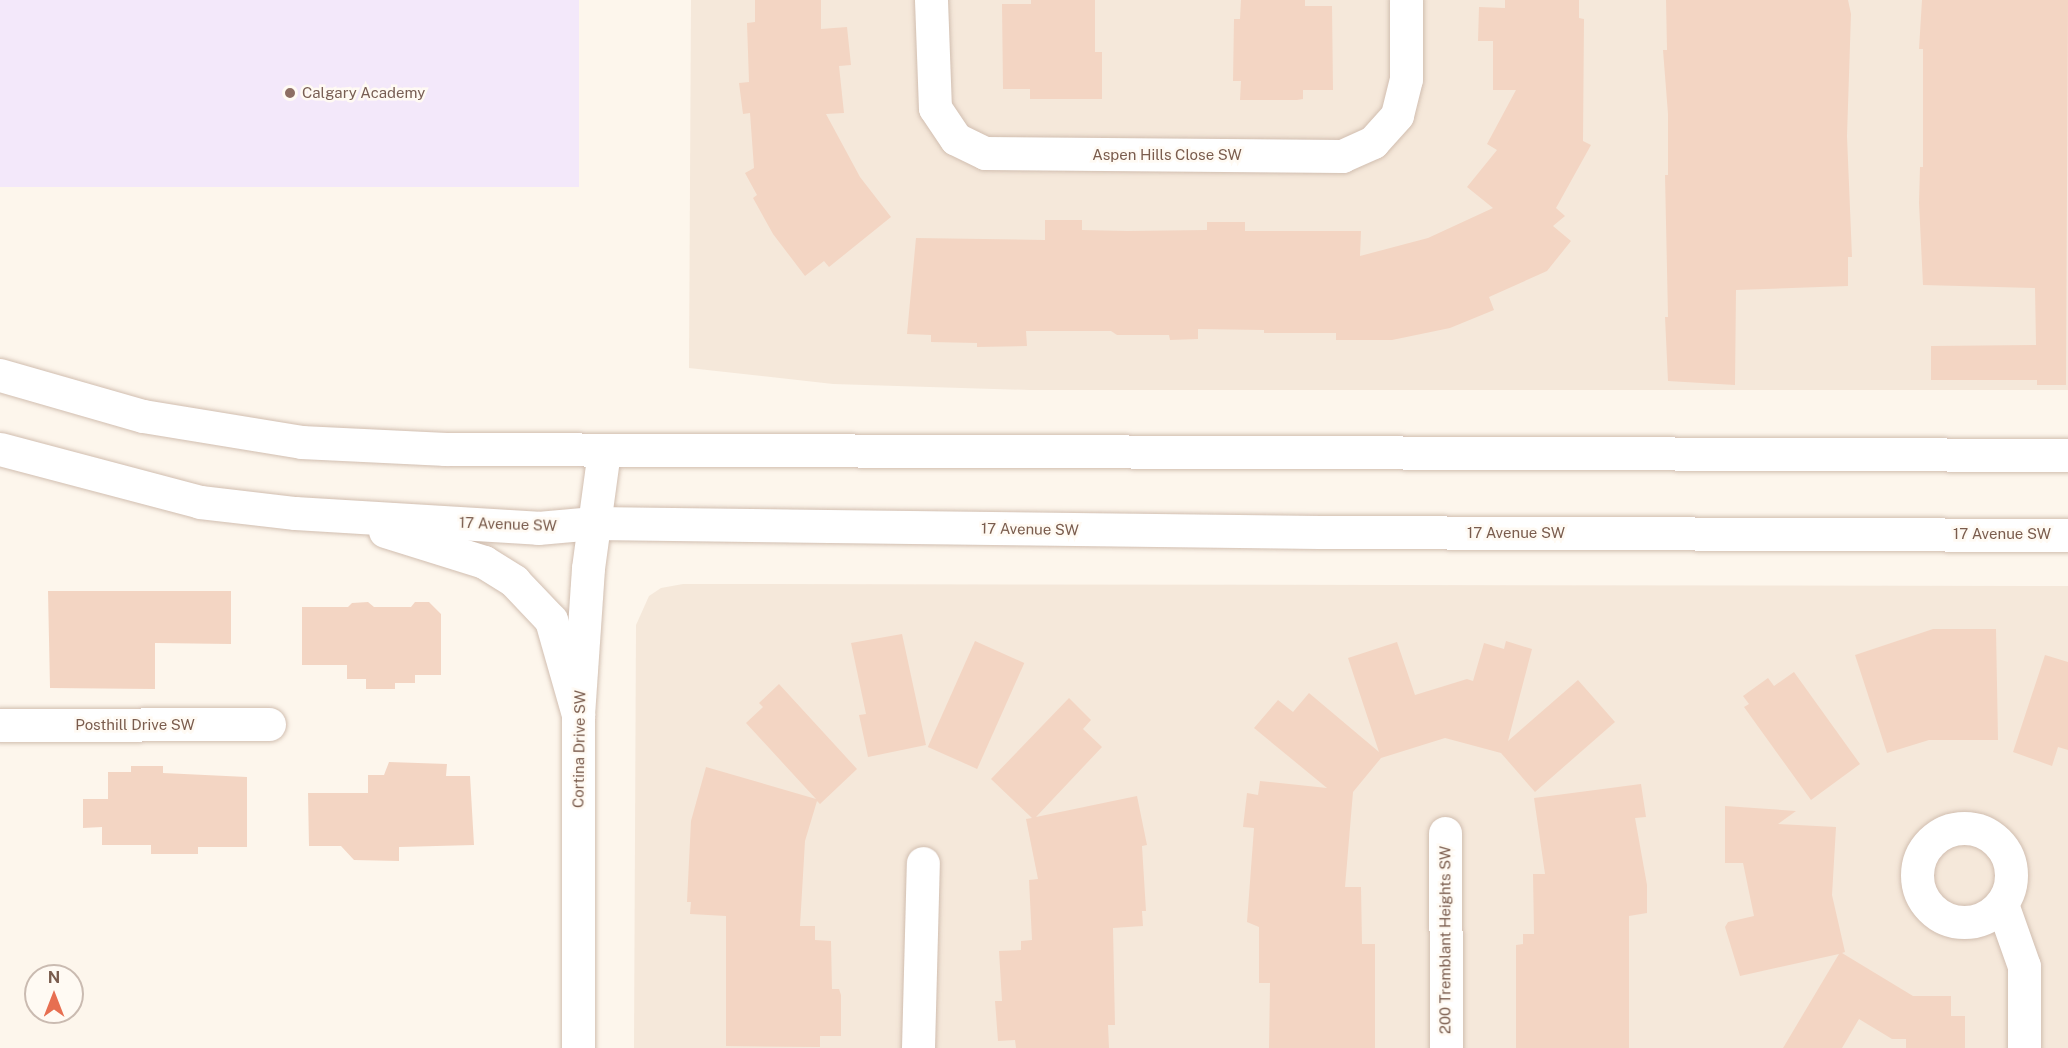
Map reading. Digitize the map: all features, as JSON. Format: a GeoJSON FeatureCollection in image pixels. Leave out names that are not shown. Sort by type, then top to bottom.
{"type":"FeatureCollection","features":[{"type":"Feature","properties":{"kind":"main road","name":"Aspen Hills Close SW"},"geometry":{"type":"LineString","coordinates":[[931,0],[934,108],[956,139],[985,153],[1342,156],[1373,142],[1397,115],[1406,79],[1406,0]]}},
{"type":"Feature","properties":{"kind":"main road"},"geometry":{"type":"LineString","coordinates":[[0,375],[143,416],[302,442],[604,451],[2068,455]]}},
{"type":"Feature","properties":{"kind":"main road","name":"17 Avenue SW"},"geometry":{"type":"LineString","coordinates":[[0,449],[200,502],[295,513],[538,528],[594,523],[1331,532],[2068,535]]}},
{"type":"Feature","properties":{"kind":"main road","name":"Cortina Drive SW"},"geometry":{"type":"LineString","coordinates":[[578,1048],[578,715],[594,523],[604,451]]}},
{"type":"Feature","properties":{"kind":"main road"},"geometry":{"type":"LineString","coordinates":[[295,513],[399,534],[484,562],[514,581],[551,620],[578,715]]}},
{"type":"Feature","properties":{"kind":"main road","name":"Posthill Drive SW"},"geometry":{"type":"LineString","coordinates":[[0,725],[269,724]]}},
{"type":"Feature","properties":{"kind":"main road","name":"200 Tremblant Heights SW"},"geometry":{"type":"LineString","coordinates":[[1445,833],[1446,1048]]}},
{"type":"Feature","properties":{"kind":"main road"},"geometry":{"type":"LineString","coordinates":[[918,1048],[923,863]]}},
{"type":"Feature","properties":{"kind":"main road"},"geometry":{"type":"LineString","coordinates":[[2002,904],[2024,966],[2024,1048]]}},
{"type":"Feature","properties":{"kind":"shaded area","name":"Calgary Academy"},"geometry":{"type":"Polygon","coordinates":[[[0,0],[579,0],[579,187],[0,187],[0,0]]]}},
{"type":"Feature","properties":{"kind":"shaded area"},"geometry":{"type":"Polygon","coordinates":[[[691,0],[2068,0],[2068,390],[1030,390],[833,384],[689,368],[691,0]]]}},
{"type":"Feature","properties":{"kind":"shaded area"},"geometry":{"type":"Polygon","coordinates":[[[683,584],[2068,586],[2068,1048],[634,1048],[636,625],[649,596],[661,588],[683,584]]]}},
{"type":"Feature","properties":{"kind":"building"},"geometry":{"type":"Polygon","coordinates":[[[755,0],[821,0],[821,29],[847,27],[851,65],[839,66],[844,113],[826,114],[860,177],[891,217],[829,267],[824,261],[805,276],[773,234],[753,198],[757,195],[745,173],[754,168],[750,113],[743,114],[739,83],[749,82],[747,23],[755,22],[755,0]]]}},
{"type":"Feature","properties":{"kind":"building"},"geometry":{"type":"Polygon","coordinates":[[[1031,0],[1095,0],[1095,52],[1102,52],[1102,99],[1030,99],[1030,89],[1003,89],[1002,4],[1031,4],[1031,0]]]}},
{"type":"Feature","properties":{"kind":"building"},"geometry":{"type":"Polygon","coordinates":[[[1241,0],[1305,0],[1305,6],[1332,6],[1333,90],[1303,90],[1303,99],[1297,100],[1240,100],[1241,81],[1233,81],[1234,19],[1240,19],[1241,0]]]}},
{"type":"Feature","properties":{"kind":"building"},"geometry":{"type":"Polygon","coordinates":[[[1505,0],[1579,0],[1579,18],[1584,19],[1583,141],[1591,145],[1556,208],[1565,216],[1553,226],[1571,241],[1547,271],[1489,297],[1494,310],[1450,328],[1392,340],[1336,340],[1336,333],[1264,333],[1264,330],[1198,329],[1198,339],[1170,340],[1169,335],[1117,335],[1111,331],[1026,331],[1027,346],[977,347],[977,343],[931,342],[931,335],[907,334],[916,238],[1045,240],[1045,220],[1082,220],[1082,230],[1127,231],[1207,230],[1207,222],[1245,222],[1245,231],[1361,231],[1360,256],[1428,238],[1493,208],[1467,187],[1497,150],[1487,144],[1516,90],[1493,90],[1493,41],[1478,41],[1479,7],[1505,8],[1505,0]]]}},
{"type":"Feature","properties":{"kind":"building"},"geometry":{"type":"Polygon","coordinates":[[[1666,0],[1848,0],[1851,14],[1847,136],[1852,257],[1848,257],[1848,286],[1736,290],[1735,385],[1668,381],[1665,317],[1668,317],[1665,175],[1668,175],[1668,114],[1663,50],[1667,50],[1666,0]]]}},
{"type":"Feature","properties":{"kind":"building"},"geometry":{"type":"Polygon","coordinates":[[[1922,0],[2068,0],[2066,385],[2037,385],[2037,380],[1931,380],[1931,346],[2036,345],[2035,288],[1923,285],[1919,203],[1920,167],[1923,167],[1923,49],[1919,49],[1922,0]]]}},
{"type":"Feature","properties":{"kind":"building"},"geometry":{"type":"Polygon","coordinates":[[[48,591],[231,591],[231,644],[155,643],[155,689],[50,688],[48,591]]]}},
{"type":"Feature","properties":{"kind":"building"},"geometry":{"type":"Polygon","coordinates":[[[368,602],[374,607],[411,607],[415,602],[429,602],[441,614],[441,675],[415,675],[415,683],[395,683],[395,689],[366,689],[366,679],[347,679],[347,665],[302,665],[302,607],[348,607],[352,603],[368,602]]]}},
{"type":"Feature","properties":{"kind":"building"},"geometry":{"type":"Polygon","coordinates":[[[1933,629],[1996,629],[1998,740],[1929,740],[1887,753],[1855,655],[1933,629]]]}},
{"type":"Feature","properties":{"kind":"building"},"geometry":{"type":"Polygon","coordinates":[[[902,634],[926,745],[868,757],[859,715],[866,714],[851,643],[902,634]]]}},
{"type":"Feature","properties":{"kind":"building"},"geometry":{"type":"Polygon","coordinates":[[[975,641],[1024,663],[977,769],[928,747],[975,641]]]}},
{"type":"Feature","properties":{"kind":"building"},"geometry":{"type":"Polygon","coordinates":[[[1506,641],[1532,649],[1508,741],[1578,680],[1615,722],[1535,792],[1501,753],[1445,738],[1381,758],[1353,792],[1345,887],[1361,887],[1362,944],[1375,944],[1375,1048],[1269,1048],[1270,983],[1259,983],[1259,927],[1247,922],[1254,828],[1243,827],[1247,793],[1258,795],[1260,781],[1327,788],[1254,728],[1278,700],[1293,712],[1309,693],[1379,752],[1348,658],[1397,642],[1415,695],[1467,679],[1473,681],[1484,643],[1504,649],[1506,641]]]}},
{"type":"Feature","properties":{"kind":"building"},"geometry":{"type":"Polygon","coordinates":[[[2045,655],[2068,662],[2068,750],[2058,747],[2052,766],[2013,752],[2045,655]]]}},
{"type":"Feature","properties":{"kind":"building"},"geometry":{"type":"Polygon","coordinates":[[[1794,672],[1860,764],[1811,800],[1744,707],[1749,704],[1743,696],[1768,678],[1774,686],[1794,672]]]}},
{"type":"Feature","properties":{"kind":"building"},"geometry":{"type":"Polygon","coordinates":[[[779,684],[857,769],[820,804],[817,801],[805,841],[800,926],[815,926],[815,940],[831,941],[832,989],[839,989],[841,995],[841,1036],[820,1036],[820,1047],[726,1046],[726,916],[690,914],[691,902],[687,902],[691,821],[706,767],[816,799],[746,723],[763,707],[759,703],[779,684]]]}},
{"type":"Feature","properties":{"kind":"building"},"geometry":{"type":"Polygon","coordinates":[[[1069,698],[1091,720],[1083,729],[1102,747],[1036,817],[1137,796],[1147,845],[1142,846],[1146,911],[1142,911],[1143,926],[1113,928],[1115,1025],[1108,1025],[1109,1048],[1016,1048],[1015,1040],[998,1041],[995,1001],[1002,1001],[999,951],[1021,950],[1021,941],[1032,940],[1029,880],[1038,879],[1026,819],[1032,818],[991,779],[1069,698]]]}},
{"type":"Feature","properties":{"kind":"building"},"geometry":{"type":"Polygon","coordinates":[[[389,762],[447,764],[446,776],[470,776],[474,845],[399,847],[399,861],[354,860],[341,846],[309,846],[308,793],[368,793],[368,775],[384,775],[389,762]]]}},
{"type":"Feature","properties":{"kind":"building"},"geometry":{"type":"Polygon","coordinates":[[[131,766],[163,766],[163,773],[247,777],[247,847],[198,847],[198,854],[151,854],[151,845],[102,845],[102,827],[83,828],[83,799],[108,799],[108,772],[131,772],[131,766]]]}},
{"type":"Feature","properties":{"kind":"building"},"geometry":{"type":"Polygon","coordinates":[[[1641,784],[1646,817],[1635,818],[1647,885],[1647,913],[1629,916],[1629,1048],[1516,1048],[1516,945],[1523,944],[1523,934],[1534,934],[1533,874],[1545,874],[1534,798],[1641,784]]]}},
{"type":"Feature","properties":{"kind":"building"},"geometry":{"type":"Polygon","coordinates":[[[1725,806],[1796,811],[1778,824],[1836,827],[1832,895],[1845,952],[1842,953],[1913,996],[1951,996],[1951,1016],[1965,1016],[1965,1048],[1906,1048],[1906,1039],[1892,1039],[1859,1019],[1842,1048],[1783,1048],[1839,954],[1740,976],[1725,927],[1728,922],[1754,916],[1743,863],[1725,863],[1725,806]]]}},
{"type":"Feature","properties":{"kind":"place","name":"Calgary Academy"},"geometry":{"type":"Point","coordinates":[290,93]}}]}
